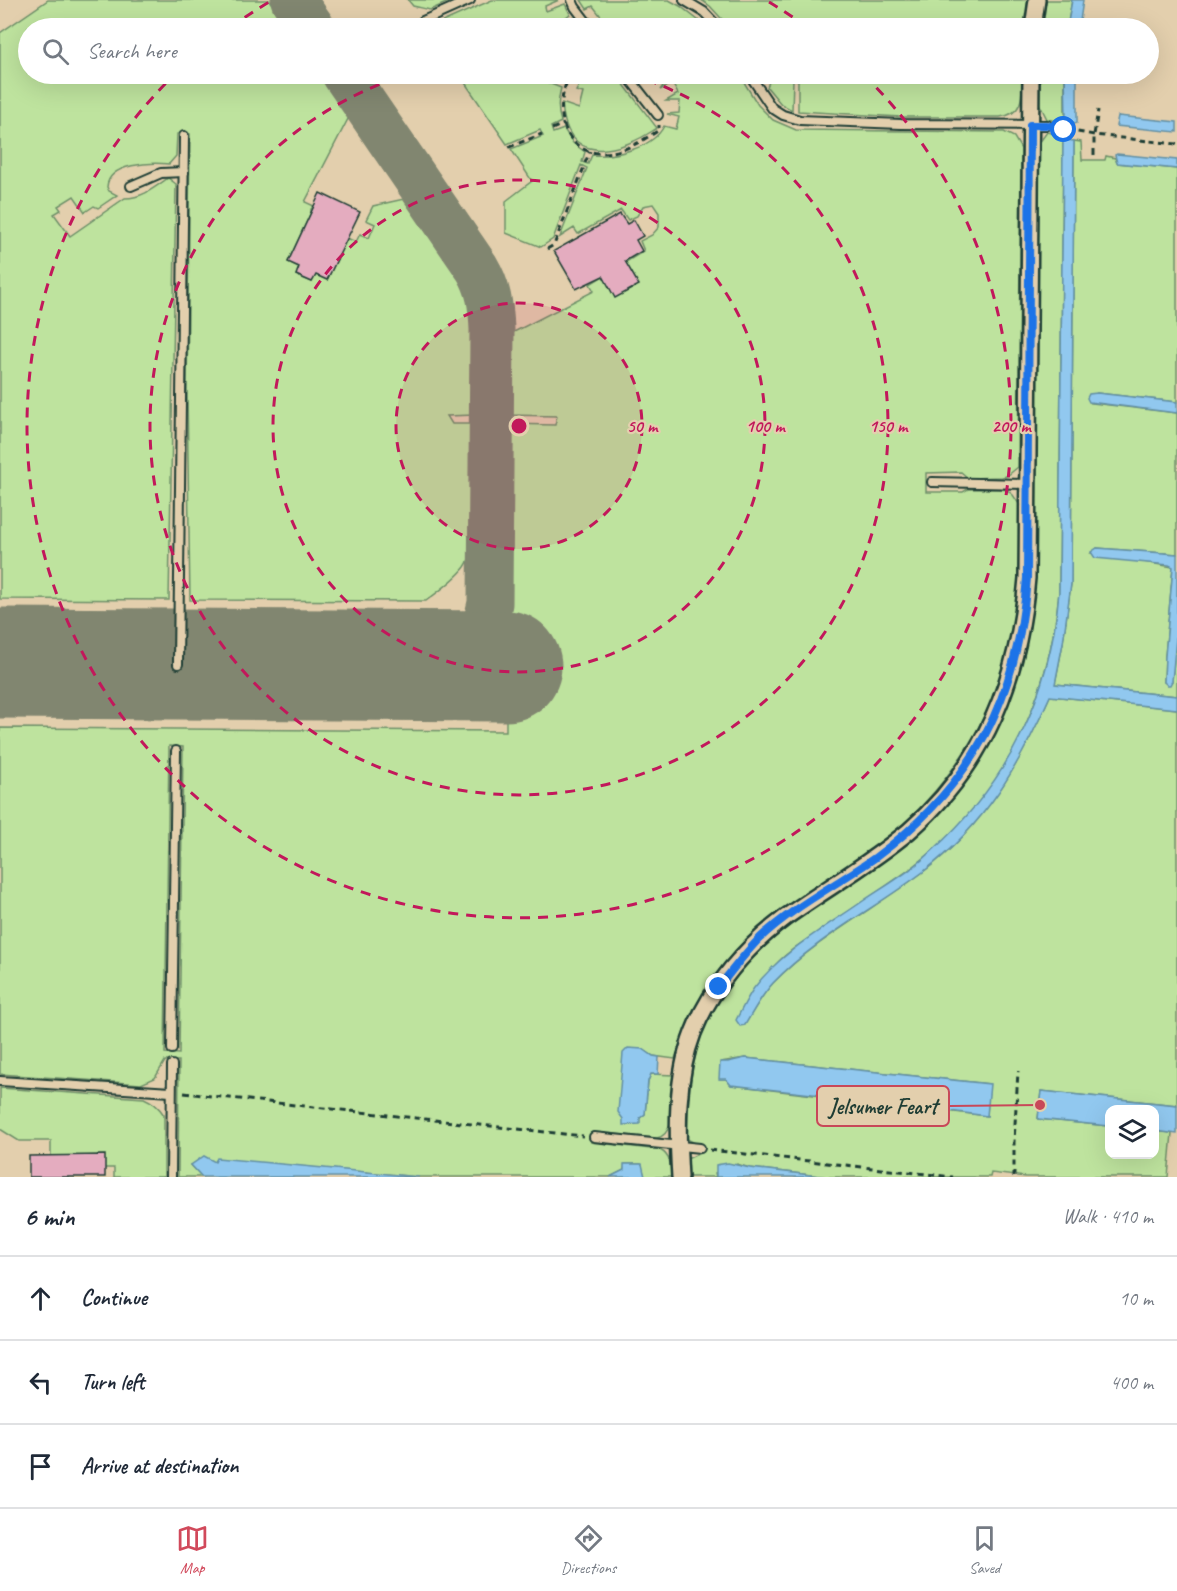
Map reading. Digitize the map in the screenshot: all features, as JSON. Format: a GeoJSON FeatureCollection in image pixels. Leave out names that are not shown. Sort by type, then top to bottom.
{"type":"FeatureCollection","features":[{"type":"Feature","properties":{"kind":"street"},"geometry":{"type":"LineString","coordinates":[[1034,18],[1037,0]]}},
{"type":"Feature","properties":{"kind":"street"},"geometry":{"type":"LineString","coordinates":[[680,1177],[679,1108],[688,1051],[693,1032],[705,1008],[738,962],[761,937],[910,830],[950,787],[988,730],[1011,676],[1024,612],[1027,578],[1030,84]]}},
{"type":"Feature","properties":{"kind":"lane"},"geometry":{"type":"LineString","coordinates":[[430,18],[471,0]]}},
{"type":"Feature","properties":{"kind":"lane"},"geometry":{"type":"LineString","coordinates":[[572,0],[583,18]]}},
{"type":"Feature","properties":{"kind":"lane"},"geometry":{"type":"LineString","coordinates":[[684,0],[710,18]]}},
{"type":"Feature","properties":{"kind":"lane"},"geometry":{"type":"LineString","coordinates":[[634,84],[658,116]]}},
{"type":"Feature","properties":{"kind":"lane"},"geometry":{"type":"LineString","coordinates":[[756,84],[772,108],[783,115],[800,120],[901,124],[1047,125]]}},
{"type":"Feature","properties":{"kind":"lane"},"geometry":{"type":"LineString","coordinates":[[178,664],[184,136]]}},
{"type":"Feature","properties":{"kind":"lane"},"geometry":{"type":"LineString","coordinates":[[131,186],[161,173],[184,172]]}},
{"type":"Feature","properties":{"kind":"lane"},"geometry":{"type":"LineString","coordinates":[[932,482],[1028,484]]}},
{"type":"Feature","properties":{"kind":"lane"},"geometry":{"type":"LineString","coordinates":[[172,1049],[176,751]]}},
{"type":"Feature","properties":{"kind":"lane"},"geometry":{"type":"LineString","coordinates":[[171,1065],[171,1177]]}},
{"type":"Feature","properties":{"kind":"lane"},"geometry":{"type":"LineString","coordinates":[[0,1081],[171,1092]]}},
{"type":"Feature","properties":{"kind":"lane"},"geometry":{"type":"LineString","coordinates":[[594,1137],[700,1148]]}},
{"type":"Feature","properties":{"kind":"path"},"geometry":{"type":"LineString","coordinates":[[567,84],[561,101],[561,118],[573,139],[590,151],[613,152],[634,145],[659,130],[658,116]]}},
{"type":"Feature","properties":{"kind":"path"},"geometry":{"type":"LineString","coordinates":[[1094,155],[1094,135],[1098,111]]}},
{"type":"Feature","properties":{"kind":"path"},"geometry":{"type":"LineString","coordinates":[[552,129],[564,124]]}},
{"type":"Feature","properties":{"kind":"path"},"geometry":{"type":"LineString","coordinates":[[1047,125],[1094,135],[1177,144]]}},
{"type":"Feature","properties":{"kind":"path"},"geometry":{"type":"LineString","coordinates":[[509,147],[542,134]]}},
{"type":"Feature","properties":{"kind":"path"},"geometry":{"type":"LineString","coordinates":[[547,249],[554,245],[590,151]]}},
{"type":"Feature","properties":{"kind":"path"},"geometry":{"type":"LineString","coordinates":[[1014,1177],[1018,1071]]}},
{"type":"Feature","properties":{"kind":"path"},"geometry":{"type":"LineString","coordinates":[[171,1092],[594,1137]]}},
{"type":"Feature","properties":{"kind":"path"},"geometry":{"type":"LineString","coordinates":[[700,1148],[953,1177]]}},
{"type":"Feature","properties":{"kind":"green space"},"geometry":{"type":"Polygon","coordinates":[[[48,0],[269,0],[282,18],[22,18],[48,0]]]}},
{"type":"Feature","properties":{"kind":"green space"},"geometry":{"type":"Polygon","coordinates":[[[408,0],[453,0],[430,10],[413,6],[408,0]]]}},
{"type":"Feature","properties":{"kind":"green space"},"geometry":{"type":"Polygon","coordinates":[[[492,0],[559,0],[545,6],[546,11],[565,4],[570,14],[565,18],[451,18],[492,0]]]}},
{"type":"Feature","properties":{"kind":"green space"},"geometry":{"type":"Polygon","coordinates":[[[581,0],[669,0],[695,18],[602,18],[593,6],[587,9],[581,0]]]}},
{"type":"Feature","properties":{"kind":"green space"},"geometry":{"type":"Polygon","coordinates":[[[701,0],[1028,0],[1026,18],[721,18],[701,0]]]}},
{"type":"Feature","properties":{"kind":"green space"},"geometry":{"type":"Polygon","coordinates":[[[1046,0],[1072,0],[1069,18],[1043,18],[1046,0]]]}},
{"type":"Feature","properties":{"kind":"green space"},"geometry":{"type":"Polygon","coordinates":[[[18,21],[18,84],[327,84],[350,115],[305,202],[314,206],[288,262],[299,267],[296,275],[312,282],[316,275],[327,280],[347,238],[356,242],[360,234],[369,238],[375,224],[366,220],[373,206],[408,198],[467,285],[475,310],[475,415],[447,416],[452,424],[475,424],[476,499],[473,540],[465,567],[426,601],[190,600],[187,391],[190,134],[177,134],[176,156],[169,164],[142,164],[115,173],[109,179],[107,187],[109,191],[117,195],[98,208],[94,206],[85,212],[74,196],[58,206],[61,210],[54,214],[70,236],[125,198],[131,198],[153,189],[168,178],[176,184],[169,600],[0,599],[0,33],[18,21]]]}},
{"type":"Feature","properties":{"kind":"green space"},"geometry":{"type":"Polygon","coordinates":[[[466,84],[551,84],[561,88],[558,105],[561,122],[551,127],[553,133],[564,129],[573,143],[585,152],[582,162],[588,164],[592,155],[622,153],[642,145],[659,134],[664,126],[676,129],[679,117],[667,114],[679,113],[680,101],[666,101],[678,94],[673,84],[745,84],[758,105],[773,120],[796,130],[1004,132],[1014,137],[1021,149],[1018,467],[1007,476],[1002,477],[968,478],[961,472],[926,473],[926,492],[1001,489],[1013,495],[1019,504],[1016,608],[1001,675],[974,736],[935,791],[912,816],[873,849],[774,916],[736,950],[714,977],[696,1006],[675,1059],[653,1056],[642,1049],[640,1118],[645,1114],[648,1081],[651,1074],[673,1075],[668,1129],[664,1135],[657,1138],[593,1132],[591,1142],[660,1150],[668,1158],[671,1177],[645,1177],[641,1164],[625,1164],[624,1170],[610,1177],[419,1177],[217,1159],[215,1162],[191,1165],[202,1177],[178,1177],[179,1061],[165,1061],[155,1078],[141,1084],[0,1074],[0,728],[506,731],[506,424],[555,425],[557,416],[506,415],[506,336],[594,291],[590,284],[644,251],[640,241],[652,235],[659,227],[659,213],[653,204],[643,206],[637,216],[628,220],[621,210],[578,234],[574,228],[560,237],[587,168],[581,165],[553,239],[541,247],[506,233],[506,201],[532,181],[511,149],[543,136],[540,130],[507,144],[466,84]],[[169,746],[165,1053],[179,1054],[183,747],[169,746]]]}},
{"type":"Feature","properties":{"kind":"green space"},"geometry":{"type":"Polygon","coordinates":[[[580,84],[624,84],[657,128],[627,144],[611,148],[597,149],[584,146],[573,138],[566,124],[562,103],[579,109],[583,93],[576,91],[580,84]]]}},
{"type":"Feature","properties":{"kind":"green space"},"geometry":{"type":"Polygon","coordinates":[[[768,84],[793,84],[792,110],[781,104],[767,87],[768,84]]]}},
{"type":"Feature","properties":{"kind":"green space"},"geometry":{"type":"Polygon","coordinates":[[[798,84],[1022,84],[1022,96],[1018,107],[1014,112],[1000,117],[901,117],[798,111],[798,84]]]}},
{"type":"Feature","properties":{"kind":"green space"},"geometry":{"type":"Polygon","coordinates":[[[1038,84],[1065,84],[1065,113],[1070,124],[1047,119],[1038,101],[1038,84]]]}},
{"type":"Feature","properties":{"kind":"green space"},"geometry":{"type":"Polygon","coordinates":[[[1047,132],[1069,137],[1069,140],[1063,143],[1059,592],[1054,632],[1045,671],[1016,745],[996,779],[973,810],[914,866],[781,959],[763,983],[745,1024],[761,998],[790,967],[827,938],[923,872],[964,835],[982,814],[1013,769],[1050,696],[1177,709],[1177,1105],[1041,1091],[1038,1119],[1105,1126],[1105,1159],[1159,1159],[1159,1131],[1172,1133],[1168,1177],[1026,1177],[991,1173],[990,1177],[828,1177],[750,1168],[737,1164],[715,1173],[716,1177],[688,1177],[687,1159],[700,1153],[699,1145],[687,1139],[693,1064],[706,1024],[714,1009],[724,993],[761,950],[804,915],[902,848],[942,810],[964,784],[999,725],[1012,694],[1030,627],[1034,592],[1037,146],[1047,132]],[[745,1058],[721,1062],[720,1079],[726,1079],[731,1085],[987,1116],[989,1084],[745,1058]]]}},
{"type":"Feature","properties":{"kind":"green space"},"geometry":{"type":"Polygon","coordinates":[[[1074,141],[1081,142],[1082,160],[1105,160],[1106,156],[1115,158],[1117,163],[1177,169],[1177,402],[1097,393],[1091,403],[1177,413],[1177,554],[1097,548],[1091,553],[1173,567],[1164,682],[1172,681],[1177,627],[1177,696],[1055,684],[1071,584],[1074,141]]]}},
{"type":"Feature","properties":{"kind":"green space"},"geometry":{"type":"Polygon","coordinates":[[[0,1088],[144,1098],[153,1103],[164,1115],[164,1177],[114,1177],[114,1168],[51,1156],[51,1141],[19,1141],[0,1129],[0,1088]]]}},
{"type":"Feature","properties":{"kind":"water"},"geometry":{"type":"Polygon","coordinates":[[[1072,0],[1083,0],[1080,18],[1069,18],[1072,0]]]}},
{"type":"Feature","properties":{"kind":"water"},"geometry":{"type":"Polygon","coordinates":[[[1065,84],[1077,84],[1077,123],[1070,122],[1066,118],[1065,84]]]}},
{"type":"Feature","properties":{"kind":"water"},"geometry":{"type":"Polygon","coordinates":[[[1118,116],[1177,122],[1177,132],[1116,126],[1118,116]]]}},
{"type":"Feature","properties":{"kind":"water"},"geometry":{"type":"Polygon","coordinates":[[[1074,141],[1071,584],[1055,684],[1177,696],[1177,709],[1050,696],[1013,770],[983,814],[965,834],[923,872],[826,938],[790,967],[765,993],[745,1025],[740,1026],[736,1020],[749,996],[778,962],[805,940],[900,877],[933,850],[960,823],[984,795],[1004,765],[1022,734],[1035,701],[1054,630],[1059,592],[1063,142],[1074,141]]]}},
{"type":"Feature","properties":{"kind":"water"},"geometry":{"type":"Polygon","coordinates":[[[1115,155],[1177,160],[1177,169],[1117,163],[1115,155]]]}},
{"type":"Feature","properties":{"kind":"water"},"geometry":{"type":"Polygon","coordinates":[[[1089,394],[1177,402],[1177,413],[1089,402],[1087,398],[1089,394]]]}},
{"type":"Feature","properties":{"kind":"water"},"geometry":{"type":"Polygon","coordinates":[[[1097,548],[1177,554],[1177,627],[1170,685],[1164,682],[1173,567],[1095,558],[1091,552],[1097,548]]]}},
{"type":"Feature","properties":{"kind":"water"},"geometry":{"type":"Polygon","coordinates":[[[628,1048],[643,1049],[659,1057],[658,1074],[651,1074],[648,1081],[645,1114],[640,1118],[640,1124],[623,1125],[623,1119],[618,1112],[623,1053],[628,1048]]]}},
{"type":"Feature","properties":{"kind":"water"},"geometry":{"type":"Polygon","coordinates":[[[745,1058],[990,1084],[987,1116],[731,1085],[726,1079],[719,1079],[720,1062],[745,1058]]]}},
{"type":"Feature","properties":{"kind":"water"},"geometry":{"type":"Polygon","coordinates":[[[1041,1091],[1177,1105],[1177,1134],[1159,1132],[1159,1105],[1105,1105],[1105,1126],[1038,1119],[1041,1091]]]}},
{"type":"Feature","properties":{"kind":"water"},"geometry":{"type":"Polygon","coordinates":[[[204,1156],[215,1162],[217,1158],[419,1177],[202,1177],[191,1165],[204,1156]]]}},
{"type":"Feature","properties":{"kind":"water"},"geometry":{"type":"Polygon","coordinates":[[[728,1163],[750,1168],[828,1177],[716,1177],[716,1165],[728,1163]]]}},
{"type":"Feature","properties":{"kind":"water"},"geometry":{"type":"Polygon","coordinates":[[[624,1164],[642,1164],[645,1177],[610,1177],[624,1170],[624,1164]]]}},
{"type":"Feature","properties":{"kind":"building"},"geometry":{"type":"Polygon","coordinates":[[[320,193],[360,212],[327,280],[316,275],[312,282],[296,275],[299,267],[288,262],[320,193]]]}},
{"type":"Feature","properties":{"kind":"building"},"geometry":{"type":"Polygon","coordinates":[[[620,214],[627,224],[634,220],[643,236],[636,240],[642,251],[625,261],[639,285],[615,298],[603,276],[576,289],[554,251],[620,214]]]}},
{"type":"Feature","properties":{"kind":"building"},"geometry":{"type":"Polygon","coordinates":[[[105,1155],[105,1177],[29,1177],[29,1156],[105,1155]]]}},
{"type":"Feature","properties":{"kind":"taxiway"},"geometry":{"type":"LineString","coordinates":[[293,0],[306,18]]}},
{"type":"Feature","properties":{"kind":"taxiway"},"geometry":{"type":"LineString","coordinates":[[351,84],[477,268],[487,290],[490,305],[492,329],[490,603],[483,630],[473,648],[457,659],[430,665]]}},
{"type":"Feature","properties":{"kind":"runway"},"geometry":{"type":"LineString","coordinates":[[0,663],[506,666]]}},
{"type":"Feature","properties":{"kind":"place","name":"Jelsumer Feart"},"geometry":{"type":"Point","coordinates":[1040,1105]}},
{"type":"Feature","properties":{"kind":"route"},"geometry":{"type":"LineString","coordinates":[[719,987],[761,937],[875,857],[910,830],[933,806],[969,761],[988,730],[1011,676],[1024,612],[1027,578],[1030,125],[1047,125],[1064,130]]}}]}
